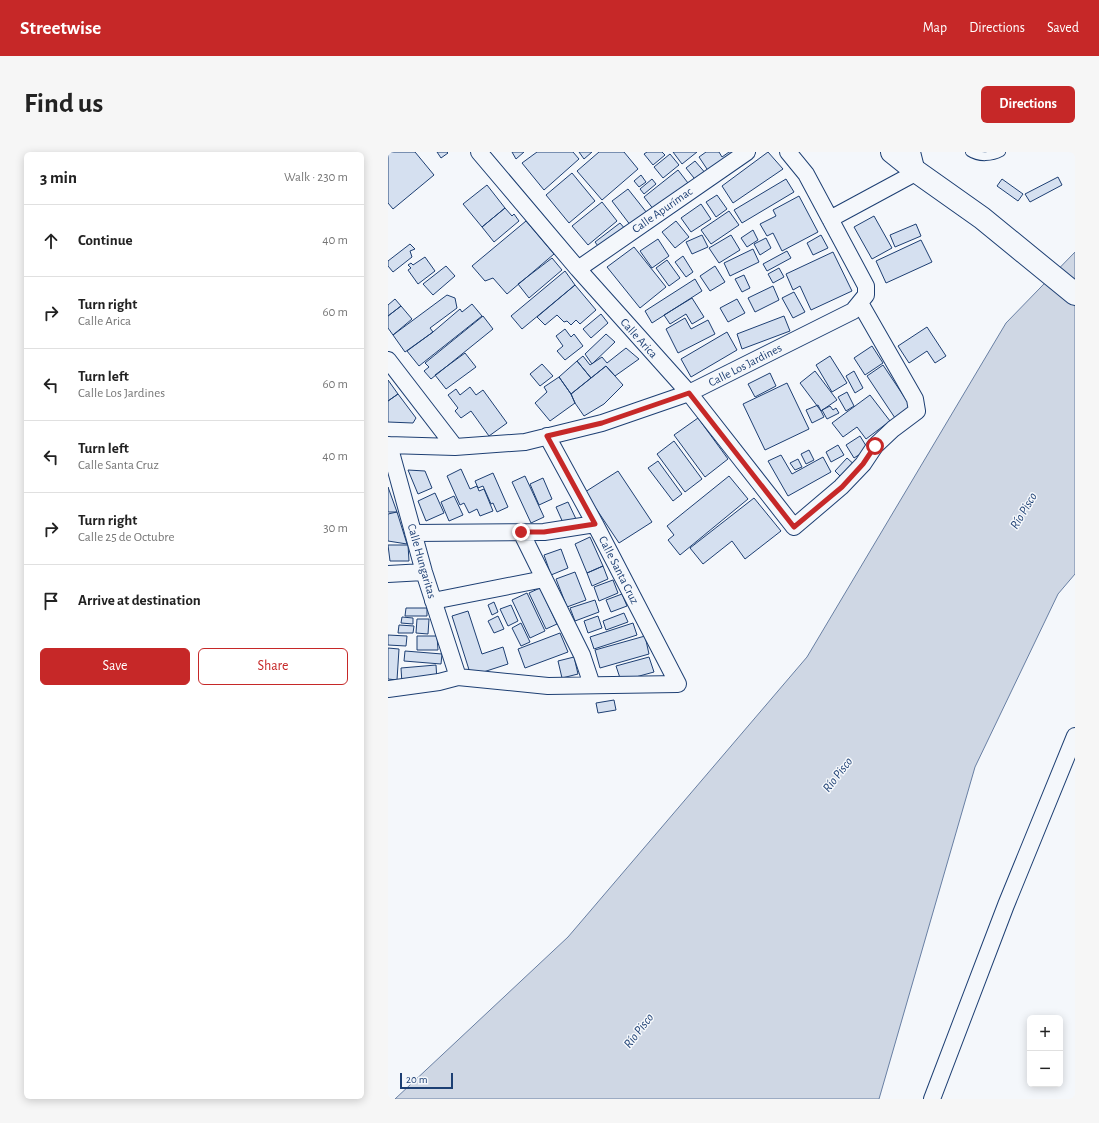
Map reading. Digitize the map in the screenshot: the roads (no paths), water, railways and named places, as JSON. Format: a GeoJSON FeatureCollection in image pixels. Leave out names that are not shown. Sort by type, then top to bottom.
{"type":"FeatureCollection","features":[{"type":"Feature","properties":{"kind":"highway"},"geometry":{"type":"LineString","coordinates":[[892,152],[914,162],[1075,294]]}},
{"type":"Feature","properties":{"kind":"street","name":"Calle Arica"},"geometry":{"type":"LineString","coordinates":[[479,152],[578,269],[689,393],[794,527],[842,487],[863,464],[875,446],[893,429],[917,411],[915,399],[860,303]]}},
{"type":"Feature","properties":{"kind":"street","name":"Calle Apurímac"},"geometry":{"type":"LineString","coordinates":[[578,269],[747,152]]}},
{"type":"Feature","properties":{"kind":"street"},"geometry":{"type":"LineString","coordinates":[[788,152],[806,174],[866,286],[866,295],[860,303]]}},
{"type":"Feature","properties":{"kind":"street"},"geometry":{"type":"LineString","coordinates":[[830,219],[914,162]]}},
{"type":"Feature","properties":{"kind":"street","name":"Calle Los Jardines"},"geometry":{"type":"LineString","coordinates":[[389,445],[455,447],[525,442],[602,423],[689,393],[853,311],[860,303]]}},
{"type":"Feature","properties":{"kind":"street"},"geometry":{"type":"LineString","coordinates":[[388,360],[455,447]]}},
{"type":"Feature","properties":{"kind":"street","name":"Calle Santa Cruz"},"geometry":{"type":"LineString","coordinates":[[547,436],[595,524],[678,684],[592,685]]}},
{"type":"Feature","properties":{"kind":"street","name":"Calle Hungaritas"},"geometry":{"type":"LineString","coordinates":[[389,445],[424,572],[458,676]]}},
{"type":"Feature","properties":{"kind":"street"},"geometry":{"type":"LineString","coordinates":[[413,533],[544,532],[595,524]]}},
{"type":"Feature","properties":{"kind":"street"},"geometry":{"type":"LineString","coordinates":[[388,689],[439,682],[458,676],[548,686],[592,685],[582,655],[521,532]]}},
{"type":"Feature","properties":{"kind":"street"},"geometry":{"type":"LineString","coordinates":[[388,574],[424,572]]}},
{"type":"Feature","properties":{"kind":"street"},"geometry":{"type":"LineString","coordinates":[[434,601],[544,579]]}},
{"type":"Feature","properties":{"kind":"street"},"geometry":{"type":"LineString","coordinates":[[932,1099],[1006,905],[1075,736]]}},
{"type":"Feature","properties":{"kind":"lane"},"geometry":{"type":"LineString","coordinates":[[970,152],[977,156],[996,155],[1001,152]]}},
{"type":"Feature","properties":{"kind":"water","name":"Río Pisco"},"geometry":{"type":"Polygon","coordinates":[[[1075,252],[1075,574],[1058,594],[975,767],[879,1099],[395,1099],[568,937],[807,657],[1006,323],[1075,252]]]}}]}
